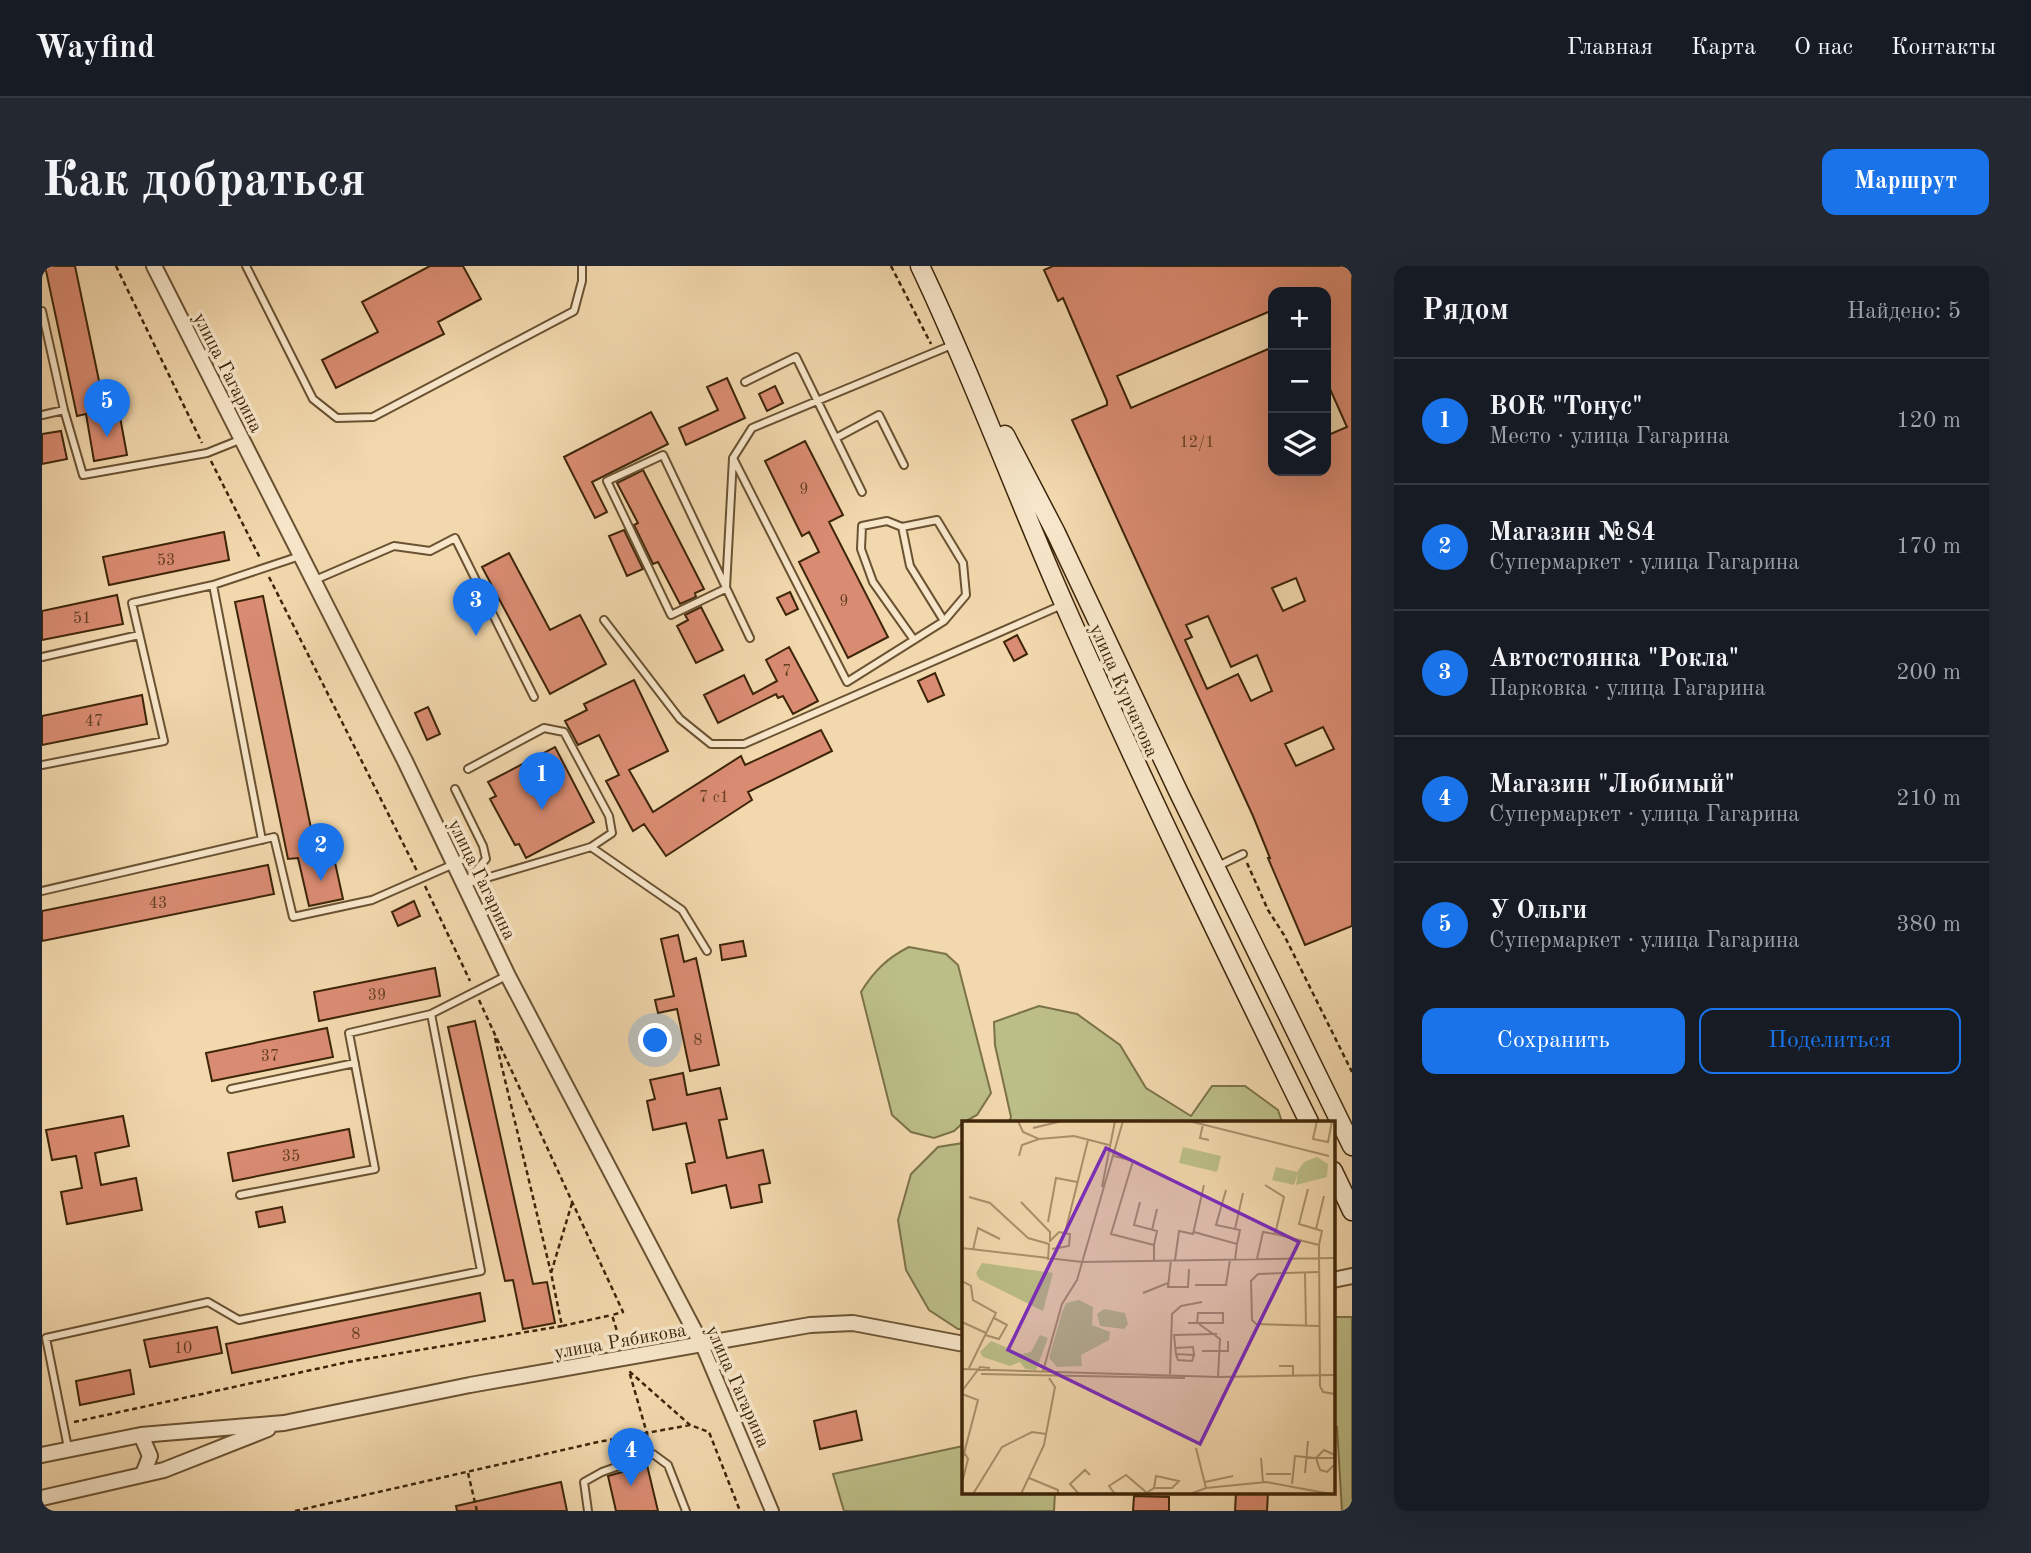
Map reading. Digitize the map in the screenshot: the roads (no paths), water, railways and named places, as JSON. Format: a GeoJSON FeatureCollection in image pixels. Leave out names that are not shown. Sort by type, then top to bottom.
{"type":"FeatureCollection","features":[{"type":"Feature","properties":{"kind":"main road","name":"улица Курчатова"},"geometry":{"type":"LineString","coordinates":[[920,266],[957,342],[1064,604],[1153,803],[1309,1121]]}},
{"type":"Feature","properties":{"kind":"main road"},"geometry":{"type":"LineString","coordinates":[[957,342],[1056,533],[1178,791],[1351,1144]]}},
{"type":"Feature","properties":{"kind":"main road"},"geometry":{"type":"LineString","coordinates":[[1153,803],[1178,791]]}},
{"type":"Feature","properties":{"kind":"main road"},"geometry":{"type":"LineString","coordinates":[[1335,1175],[1352,1210]]}},
{"type":"Feature","properties":{"kind":"street","name":"улица Гагарина"},"geometry":{"type":"LineString","coordinates":[[154,266],[508,975],[702,1345],[772,1511]]}},
{"type":"Feature","properties":{"kind":"street","name":"улица Рябикова"},"geometry":{"type":"LineString","coordinates":[[42,1455],[141,1434],[284,1423],[470,1385],[810,1325],[853,1323],[962,1344]]}},
{"type":"Feature","properties":{"kind":"street","name":"улица Рябикова"},"geometry":{"type":"LineString","coordinates":[[42,1498],[164,1470],[284,1423]]}},
{"type":"Feature","properties":{"kind":"street"},"geometry":{"type":"LineString","coordinates":[[141,1434],[150,1456],[143,1474]]}},
{"type":"Feature","properties":{"kind":"lane"},"geometry":{"type":"LineString","coordinates":[[246,266],[313,399],[337,418],[373,417],[573,311],[582,281],[582,266]]}},
{"type":"Feature","properties":{"kind":"lane"},"geometry":{"type":"LineString","coordinates":[[42,311],[64,410],[83,475],[207,453],[242,439]]}},
{"type":"Feature","properties":{"kind":"lane"},"geometry":{"type":"LineString","coordinates":[[725,589],[733,458],[752,428],[957,342]]}},
{"type":"Feature","properties":{"kind":"lane"},"geometry":{"type":"LineString","coordinates":[[745,382],[796,357],[862,492]]}},
{"type":"Feature","properties":{"kind":"lane"},"geometry":{"type":"LineString","coordinates":[[42,415],[64,410]]}},
{"type":"Feature","properties":{"kind":"lane"},"geometry":{"type":"LineString","coordinates":[[836,438],[879,415],[904,465]]}},
{"type":"Feature","properties":{"kind":"lane"},"geometry":{"type":"LineString","coordinates":[[725,589],[671,615],[607,481],[663,455],[750,638]]}},
{"type":"Feature","properties":{"kind":"lane"},"geometry":{"type":"LineString","coordinates":[[733,458],[847,682],[914,640],[944,621],[966,595],[963,563],[937,520],[902,527],[887,521],[862,526],[861,549],[873,582],[914,640]]}},
{"type":"Feature","properties":{"kind":"lane"},"geometry":{"type":"LineString","coordinates":[[902,527],[910,566],[944,621]]}},
{"type":"Feature","properties":{"kind":"lane"},"geometry":{"type":"LineString","coordinates":[[313,581],[394,546],[430,551],[455,538],[534,697]]}},
{"type":"Feature","properties":{"kind":"lane"},"geometry":{"type":"LineString","coordinates":[[42,765],[164,741],[132,603],[213,585],[301,556]]}},
{"type":"Feature","properties":{"kind":"lane"},"geometry":{"type":"LineString","coordinates":[[213,585],[262,840]]}},
{"type":"Feature","properties":{"kind":"lane"},"geometry":{"type":"LineString","coordinates":[[604,620],[680,719],[711,744],[744,744],[1064,604]]}},
{"type":"Feature","properties":{"kind":"lane"},"geometry":{"type":"LineString","coordinates":[[42,657],[139,635]]}},
{"type":"Feature","properties":{"kind":"lane"},"geometry":{"type":"LineString","coordinates":[[464,885],[591,847],[611,833],[609,816],[564,732],[544,729],[468,769]]}},
{"type":"Feature","properties":{"kind":"lane"},"geometry":{"type":"LineString","coordinates":[[455,789],[484,846],[486,859],[464,885]]}},
{"type":"Feature","properties":{"kind":"lane"},"geometry":{"type":"LineString","coordinates":[[42,891],[274,837],[293,917],[372,900],[454,864]]}},
{"type":"Feature","properties":{"kind":"lane"},"geometry":{"type":"LineString","coordinates":[[591,847],[682,910],[706,951]]}},
{"type":"Feature","properties":{"kind":"lane"},"geometry":{"type":"LineString","coordinates":[[1216,867],[1243,854]]}},
{"type":"Feature","properties":{"kind":"lane"},"geometry":{"type":"LineString","coordinates":[[240,1195],[375,1169],[349,1033],[431,1014],[508,975]]}},
{"type":"Feature","properties":{"kind":"lane"},"geometry":{"type":"LineString","coordinates":[[68,1450],[47,1338],[208,1302],[239,1320],[481,1271],[431,1014]]}},
{"type":"Feature","properties":{"kind":"lane"},"geometry":{"type":"LineString","coordinates":[[231,1089],[355,1063]]}},
{"type":"Feature","properties":{"kind":"lane"},"geometry":{"type":"LineString","coordinates":[[588,1511],[584,1482],[602,1472],[653,1454],[668,1465],[686,1511]]}},
{"type":"Feature","properties":{"kind":"place","name":"У Ольги"},"geometry":{"type":"Point","coordinates":[107,437]}},
{"type":"Feature","properties":{"kind":"place","name":"Автостоянка \"Рокла\""},"geometry":{"type":"Point","coordinates":[476,636]}},
{"type":"Feature","properties":{"kind":"place","name":"ВОК \"Тонус\""},"geometry":{"type":"Point","coordinates":[542,810]}},
{"type":"Feature","properties":{"kind":"place","name":"Магазин №84"},"geometry":{"type":"Point","coordinates":[321,881]}},
{"type":"Feature","properties":{"kind":"place","name":"Магазин \"Любимый\""},"geometry":{"type":"Point","coordinates":[631,1486]}}]}
